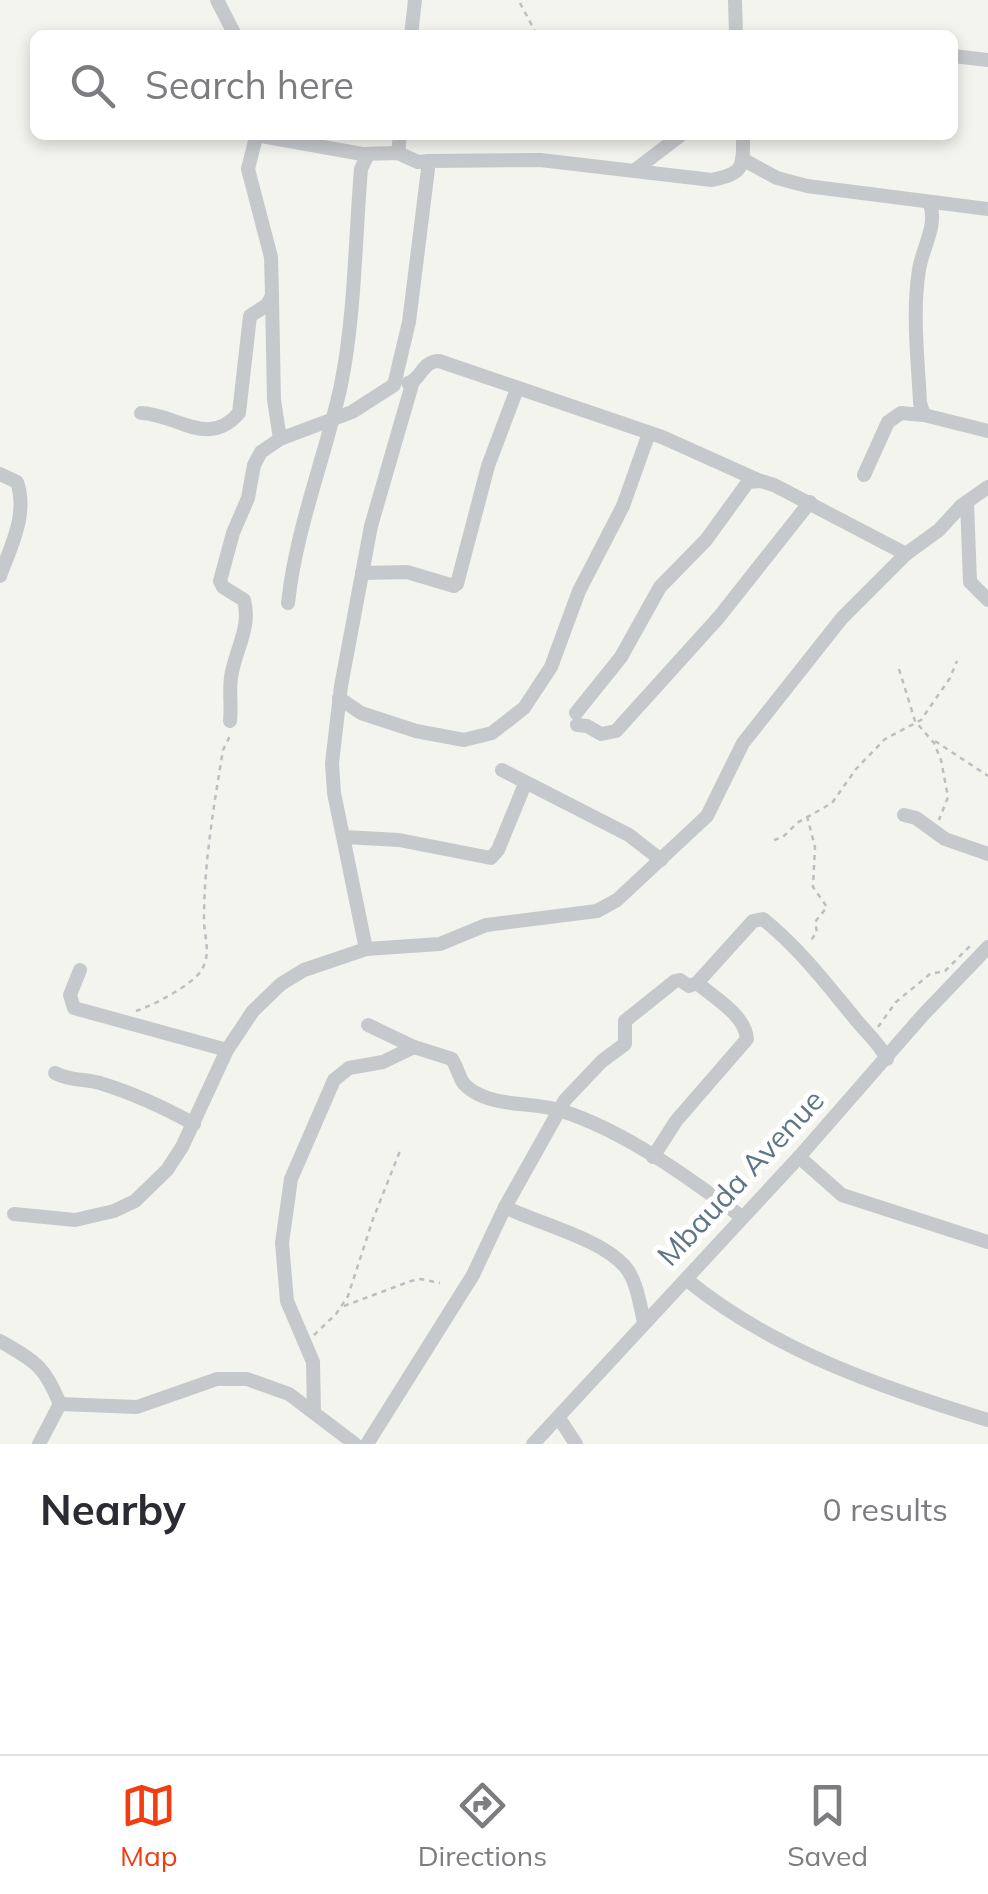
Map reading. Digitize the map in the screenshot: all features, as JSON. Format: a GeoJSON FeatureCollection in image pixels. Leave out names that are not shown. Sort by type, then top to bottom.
{"type":"FeatureCollection","features":[{"type":"Feature","properties":{"kind":"street"},"geometry":{"type":"LineString","coordinates":[[216,0],[232,30]]}},
{"type":"Feature","properties":{"kind":"street"},"geometry":{"type":"LineString","coordinates":[[412,30],[415,0]]}},
{"type":"Feature","properties":{"kind":"street"},"geometry":{"type":"LineString","coordinates":[[734,0],[736,30]]}},
{"type":"Feature","properties":{"kind":"street"},"geometry":{"type":"LineString","coordinates":[[958,57],[988,60]]}},
{"type":"Feature","properties":{"kind":"street"},"geometry":{"type":"LineString","coordinates":[[255,140],[248,168],[270,257],[274,400],[280,439]]}},
{"type":"Feature","properties":{"kind":"street"},"geometry":{"type":"LineString","coordinates":[[281,140],[368,154],[398,153],[418,162],[540,160],[712,180],[737,173],[743,140]]}},
{"type":"Feature","properties":{"kind":"street"},"geometry":{"type":"LineString","coordinates":[[398,153],[399,140]]}},
{"type":"Feature","properties":{"kind":"street"},"geometry":{"type":"LineString","coordinates":[[635,170],[674,140]]}},
{"type":"Feature","properties":{"kind":"street"},"geometry":{"type":"LineString","coordinates":[[288,603],[304,516],[324,458],[346,355],[360,170],[368,154]]}},
{"type":"Feature","properties":{"kind":"street"},"geometry":{"type":"LineString","coordinates":[[742,159],[777,178],[807,186],[988,209]]}},
{"type":"Feature","properties":{"kind":"street"},"geometry":{"type":"LineString","coordinates":[[394,385],[409,322],[429,161]]}},
{"type":"Feature","properties":{"kind":"street"},"geometry":{"type":"LineString","coordinates":[[924,414],[920,403],[917,301],[918,274],[932,220],[929,202]]}},
{"type":"Feature","properties":{"kind":"street"},"geometry":{"type":"LineString","coordinates":[[141,412],[167,416],[208,432],[232,421],[240,413],[250,316],[272,296]]}},
{"type":"Feature","properties":{"kind":"street"},"geometry":{"type":"LineString","coordinates":[[366,949],[333,779],[340,698],[362,573],[388,464],[413,382],[425,366],[439,361],[649,433],[810,502],[906,554]]}},
{"type":"Feature","properties":{"kind":"street"},"geometry":{"type":"LineString","coordinates":[[230,728],[230,678],[246,612],[244,600],[223,588],[220,580],[232,533],[248,498],[256,458],[280,439],[333,422],[394,385],[413,382]]}},
{"type":"Feature","properties":{"kind":"street"},"geometry":{"type":"LineString","coordinates":[[362,573],[407,572],[457,584],[488,466],[517,388]]}},
{"type":"Feature","properties":{"kind":"street"},"geometry":{"type":"LineString","coordinates":[[864,475],[893,417],[908,412],[924,414],[988,432]]}},
{"type":"Feature","properties":{"kind":"street"},"geometry":{"type":"LineString","coordinates":[[340,698],[361,714],[416,731],[464,740],[492,733],[515,716],[551,667],[579,592],[623,506],[649,433]]}},
{"type":"Feature","properties":{"kind":"street"},"geometry":{"type":"LineString","coordinates":[[0,474],[16,482],[20,504],[15,536],[0,576]]}},
{"type":"Feature","properties":{"kind":"street"},"geometry":{"type":"LineString","coordinates":[[760,481],[748,482],[706,540],[660,586],[621,657],[576,719],[601,734],[616,731],[719,617],[810,502]]}},
{"type":"Feature","properties":{"kind":"street"},"geometry":{"type":"LineString","coordinates":[[14,1214],[75,1220],[114,1212],[135,1201],[167,1170],[194,1124],[227,1050],[254,1011],[281,984],[304,970],[366,949],[429,946],[495,923],[598,911],[617,900],[707,816],[743,743],[829,632],[906,554],[988,487]]}},
{"type":"Feature","properties":{"kind":"street"},"geometry":{"type":"LineString","coordinates":[[966,502],[970,582],[988,600]]}},
{"type":"Feature","properties":{"kind":"street"},"geometry":{"type":"LineString","coordinates":[[502,770],[629,834],[660,860]]}},
{"type":"Feature","properties":{"kind":"street"},"geometry":{"type":"LineString","coordinates":[[344,836],[400,840],[491,858],[498,850],[525,784]]}},
{"type":"Feature","properties":{"kind":"street"},"geometry":{"type":"LineString","coordinates":[[904,815],[916,818],[946,839],[988,854]]}},
{"type":"Feature","properties":{"kind":"street"},"geometry":{"type":"LineString","coordinates":[[366,1444],[474,1275],[505,1207],[560,1110],[584,1078],[625,1044],[625,1021],[674,981],[692,986],[697,983],[727,946],[757,919],[763,919],[800,951],[887,1058]]}},
{"type":"Feature","properties":{"kind":"street","name":"Mbauda Avenue"},"geometry":{"type":"LineString","coordinates":[[533,1444],[799,1158],[982,946]]}},
{"type":"Feature","properties":{"kind":"street"},"geometry":{"type":"LineString","coordinates":[[80,970],[70,995],[72,1005],[227,1050]]}},
{"type":"Feature","properties":{"kind":"street"},"geometry":{"type":"LineString","coordinates":[[653,1157],[676,1121],[747,1039],[745,1026],[738,1018],[697,983]]}},
{"type":"Feature","properties":{"kind":"street"},"geometry":{"type":"LineString","coordinates":[[368,1025],[414,1048],[452,1059],[460,1082],[479,1094],[497,1101],[560,1110],[653,1157],[742,1217]]}},
{"type":"Feature","properties":{"kind":"street"},"geometry":{"type":"LineString","coordinates":[[314,1413],[313,1362],[287,1301],[283,1273],[282,1243],[290,1179],[334,1080],[348,1068],[383,1062],[414,1048]]}},
{"type":"Feature","properties":{"kind":"street"},"geometry":{"type":"LineString","coordinates":[[56,1073],[79,1081],[93,1080],[141,1097],[194,1124]]}},
{"type":"Feature","properties":{"kind":"street"},"geometry":{"type":"LineString","coordinates":[[799,1158],[842,1195],[988,1242]]}},
{"type":"Feature","properties":{"kind":"street"},"geometry":{"type":"LineString","coordinates":[[505,1207],[540,1224],[574,1234],[620,1262],[630,1273],[644,1322]]}},
{"type":"Feature","properties":{"kind":"street"},"geometry":{"type":"LineString","coordinates":[[686,1280],[726,1312],[768,1337],[844,1369],[988,1420]]}},
{"type":"Feature","properties":{"kind":"street"},"geometry":{"type":"LineString","coordinates":[[0,1340],[48,1374],[60,1404],[39,1444]]}},
{"type":"Feature","properties":{"kind":"street"},"geometry":{"type":"LineString","coordinates":[[60,1404],[137,1407],[206,1382],[235,1378],[289,1394],[355,1444]]}},
{"type":"Feature","properties":{"kind":"street"},"geometry":{"type":"LineString","coordinates":[[558,1418],[576,1444]]}},
{"type":"Feature","properties":{"kind":"path"},"geometry":{"type":"LineString","coordinates":[[520,3],[534,30]]}},
{"type":"Feature","properties":{"kind":"path"},"geometry":{"type":"LineString","coordinates":[[774,840],[832,802],[885,739],[916,724],[933,706],[957,661]]}},
{"type":"Feature","properties":{"kind":"path"},"geometry":{"type":"LineString","coordinates":[[899,669],[916,724],[988,776]]}},
{"type":"Feature","properties":{"kind":"path"},"geometry":{"type":"LineString","coordinates":[[123,1021],[183,987],[204,966],[208,950],[205,901],[218,780],[230,728]]}},
{"type":"Feature","properties":{"kind":"path"},"geometry":{"type":"LineString","coordinates":[[930,737],[941,760],[948,796],[934,830]]}},
{"type":"Feature","properties":{"kind":"path"},"geometry":{"type":"LineString","coordinates":[[800,951],[816,936],[815,922],[827,908],[812,887],[816,847],[807,816]]}},
{"type":"Feature","properties":{"kind":"path"},"geometry":{"type":"LineString","coordinates":[[872,1036],[896,1002],[930,974],[945,972],[965,948],[982,946]]}},
{"type":"Feature","properties":{"kind":"path"},"geometry":{"type":"LineString","coordinates":[[305,1342],[342,1306],[356,1280],[373,1219],[400,1151]]}},
{"type":"Feature","properties":{"kind":"path"},"geometry":{"type":"LineString","coordinates":[[342,1306],[411,1282],[440,1283]]}}]}
